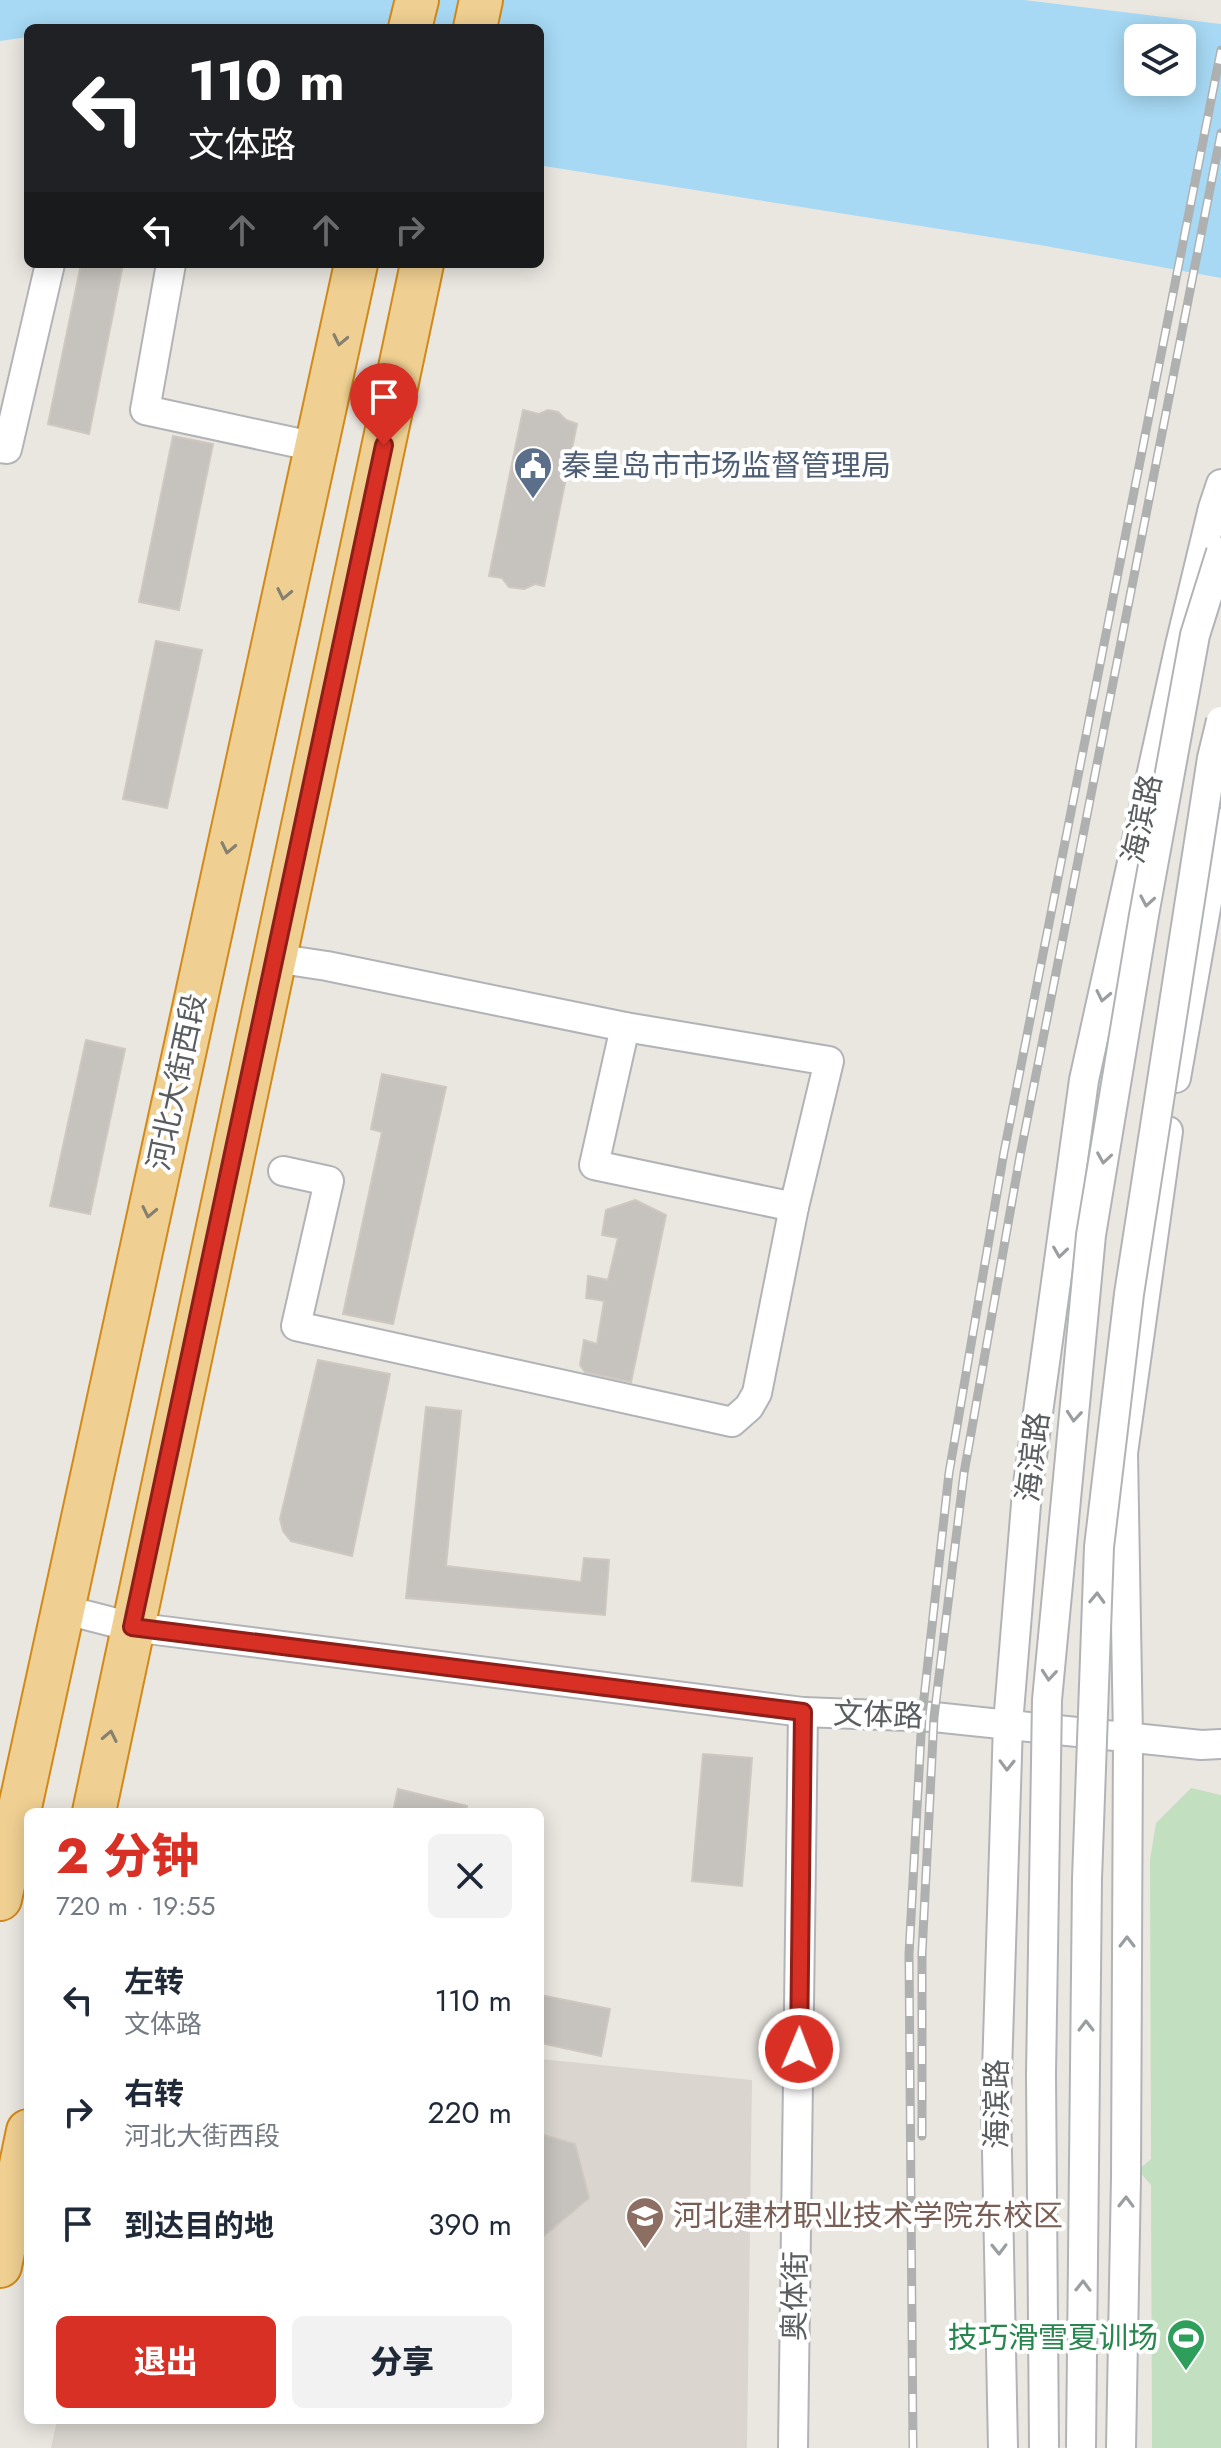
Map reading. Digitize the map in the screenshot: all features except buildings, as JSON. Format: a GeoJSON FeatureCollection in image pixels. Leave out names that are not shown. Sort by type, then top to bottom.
{"type":"FeatureCollection","features":[{"type":"Feature","properties":{"kind":"highway"},"geometry":{"type":"LineString","coordinates":[[411,24],[417,0]]}},
{"type":"Feature","properties":{"kind":"highway"},"geometry":{"type":"LineString","coordinates":[[476,24],[481,0]]}},
{"type":"Feature","properties":{"kind":"highway","name":"河北大街西段"},"geometry":{"type":"LineString","coordinates":[[0,1899],[355,268]]}},
{"type":"Feature","properties":{"kind":"highway"},"geometry":{"type":"LineString","coordinates":[[95,1808],[421,268]]}},
{"type":"Feature","properties":{"kind":"highway"},"geometry":{"type":"LineString","coordinates":[[0,2266],[24,2150]]}},
{"type":"Feature","properties":{"kind":"street"},"geometry":{"type":"LineString","coordinates":[[0,448],[7,449],[49,268]]}},
{"type":"Feature","properties":{"kind":"street"},"geometry":{"type":"LineString","coordinates":[[170,268],[145,410],[316,447]]}},
{"type":"Feature","properties":{"kind":"street","name":"海滨路"},"geometry":{"type":"LineString","coordinates":[[1003,2448],[996,2103],[1008,1724],[1027,1492],[1084,1080],[1177,660],[1221,484]]}},
{"type":"Feature","properties":{"kind":"street","name":"海滨路"},"geometry":{"type":"LineString","coordinates":[[1044,2448],[1041,2074],[1049,1669],[1091,1235],[1144,915],[1195,635],[1221,552]]}},
{"type":"Feature","properties":{"kind":"street","name":"海滨路"},"geometry":{"type":"LineString","coordinates":[[1081,2448],[1087,1879],[1099,1547],[1129,1294],[1212,758],[1221,721]]}},
{"type":"Feature","properties":{"kind":"street"},"geometry":{"type":"LineString","coordinates":[[1121,2448],[1128,1737],[1123,1453],[1173,1096],[1221,823]]}},
{"type":"Feature","properties":{"kind":"street"},"geometry":{"type":"LineString","coordinates":[[274,958],[625,1027],[829,1061],[794,1207],[757,1393],[749,1407],[732,1422],[296,1326],[329,1181],[283,1171]]}},
{"type":"Feature","properties":{"kind":"street"},"geometry":{"type":"LineString","coordinates":[[625,1027],[594,1165],[794,1207]]}},
{"type":"Feature","properties":{"kind":"street","name":"文体路"},"geometry":{"type":"LineString","coordinates":[[62,1609],[132,1627],[803,1712],[934,1717],[1201,1745],[1221,1744]]}},
{"type":"Feature","properties":{"kind":"street","name":"奥体街"},"geometry":{"type":"LineString","coordinates":[[793,2448],[803,1712]]}},
{"type":"Feature","properties":{"kind":"shaded area","name":"河北建材职业技术学院东校区"},"geometry":{"type":"Polygon","coordinates":[[[544,2059],[752,2080],[747,2448],[51,2448],[56,2424],[544,2424],[544,2059]]]}},
{"type":"Feature","properties":{"kind":"green space"},"geometry":{"type":"Polygon","coordinates":[[[1191,1788],[1221,1795],[1221,2448],[1152,2448],[1151,2185],[1138,2170],[1151,2159],[1150,1860],[1156,1823],[1191,1788]]]}},
{"type":"Feature","properties":{"kind":"water"},"geometry":{"type":"Polygon","coordinates":[[[0,0],[1024,0],[1221,24],[1221,278],[1040,245],[544,166],[544,24],[24,24],[24,38],[0,41],[0,0]]]}},
{"type":"Feature","properties":{"kind":"railway"},"geometry":{"type":"LineString","coordinates":[[913,2448],[909,1954],[922,1716],[949,1473],[1004,1152],[1221,50]]}},
{"type":"Feature","properties":{"kind":"railway"},"geometry":{"type":"LineString","coordinates":[[922,2136],[922,1954],[934,1717],[964,1473],[1020,1156],[1221,133]]}},
{"type":"Feature","properties":{"kind":"place","name":"秦皇岛市市场监督管理局"},"geometry":{"type":"Point","coordinates":[533,500]}},
{"type":"Feature","properties":{"kind":"place","name":"河北建材职业技术学院东校区"},"geometry":{"type":"Point","coordinates":[645,2250]}},
{"type":"Feature","properties":{"kind":"place","name":"技巧滑雪夏训场"},"geometry":{"type":"Point","coordinates":[1186,2372]}},
{"type":"Feature","properties":{"kind":"route"},"geometry":{"type":"LineString","coordinates":[[384,445],[132,1627],[803,1712],[799,2049]]}}]}
